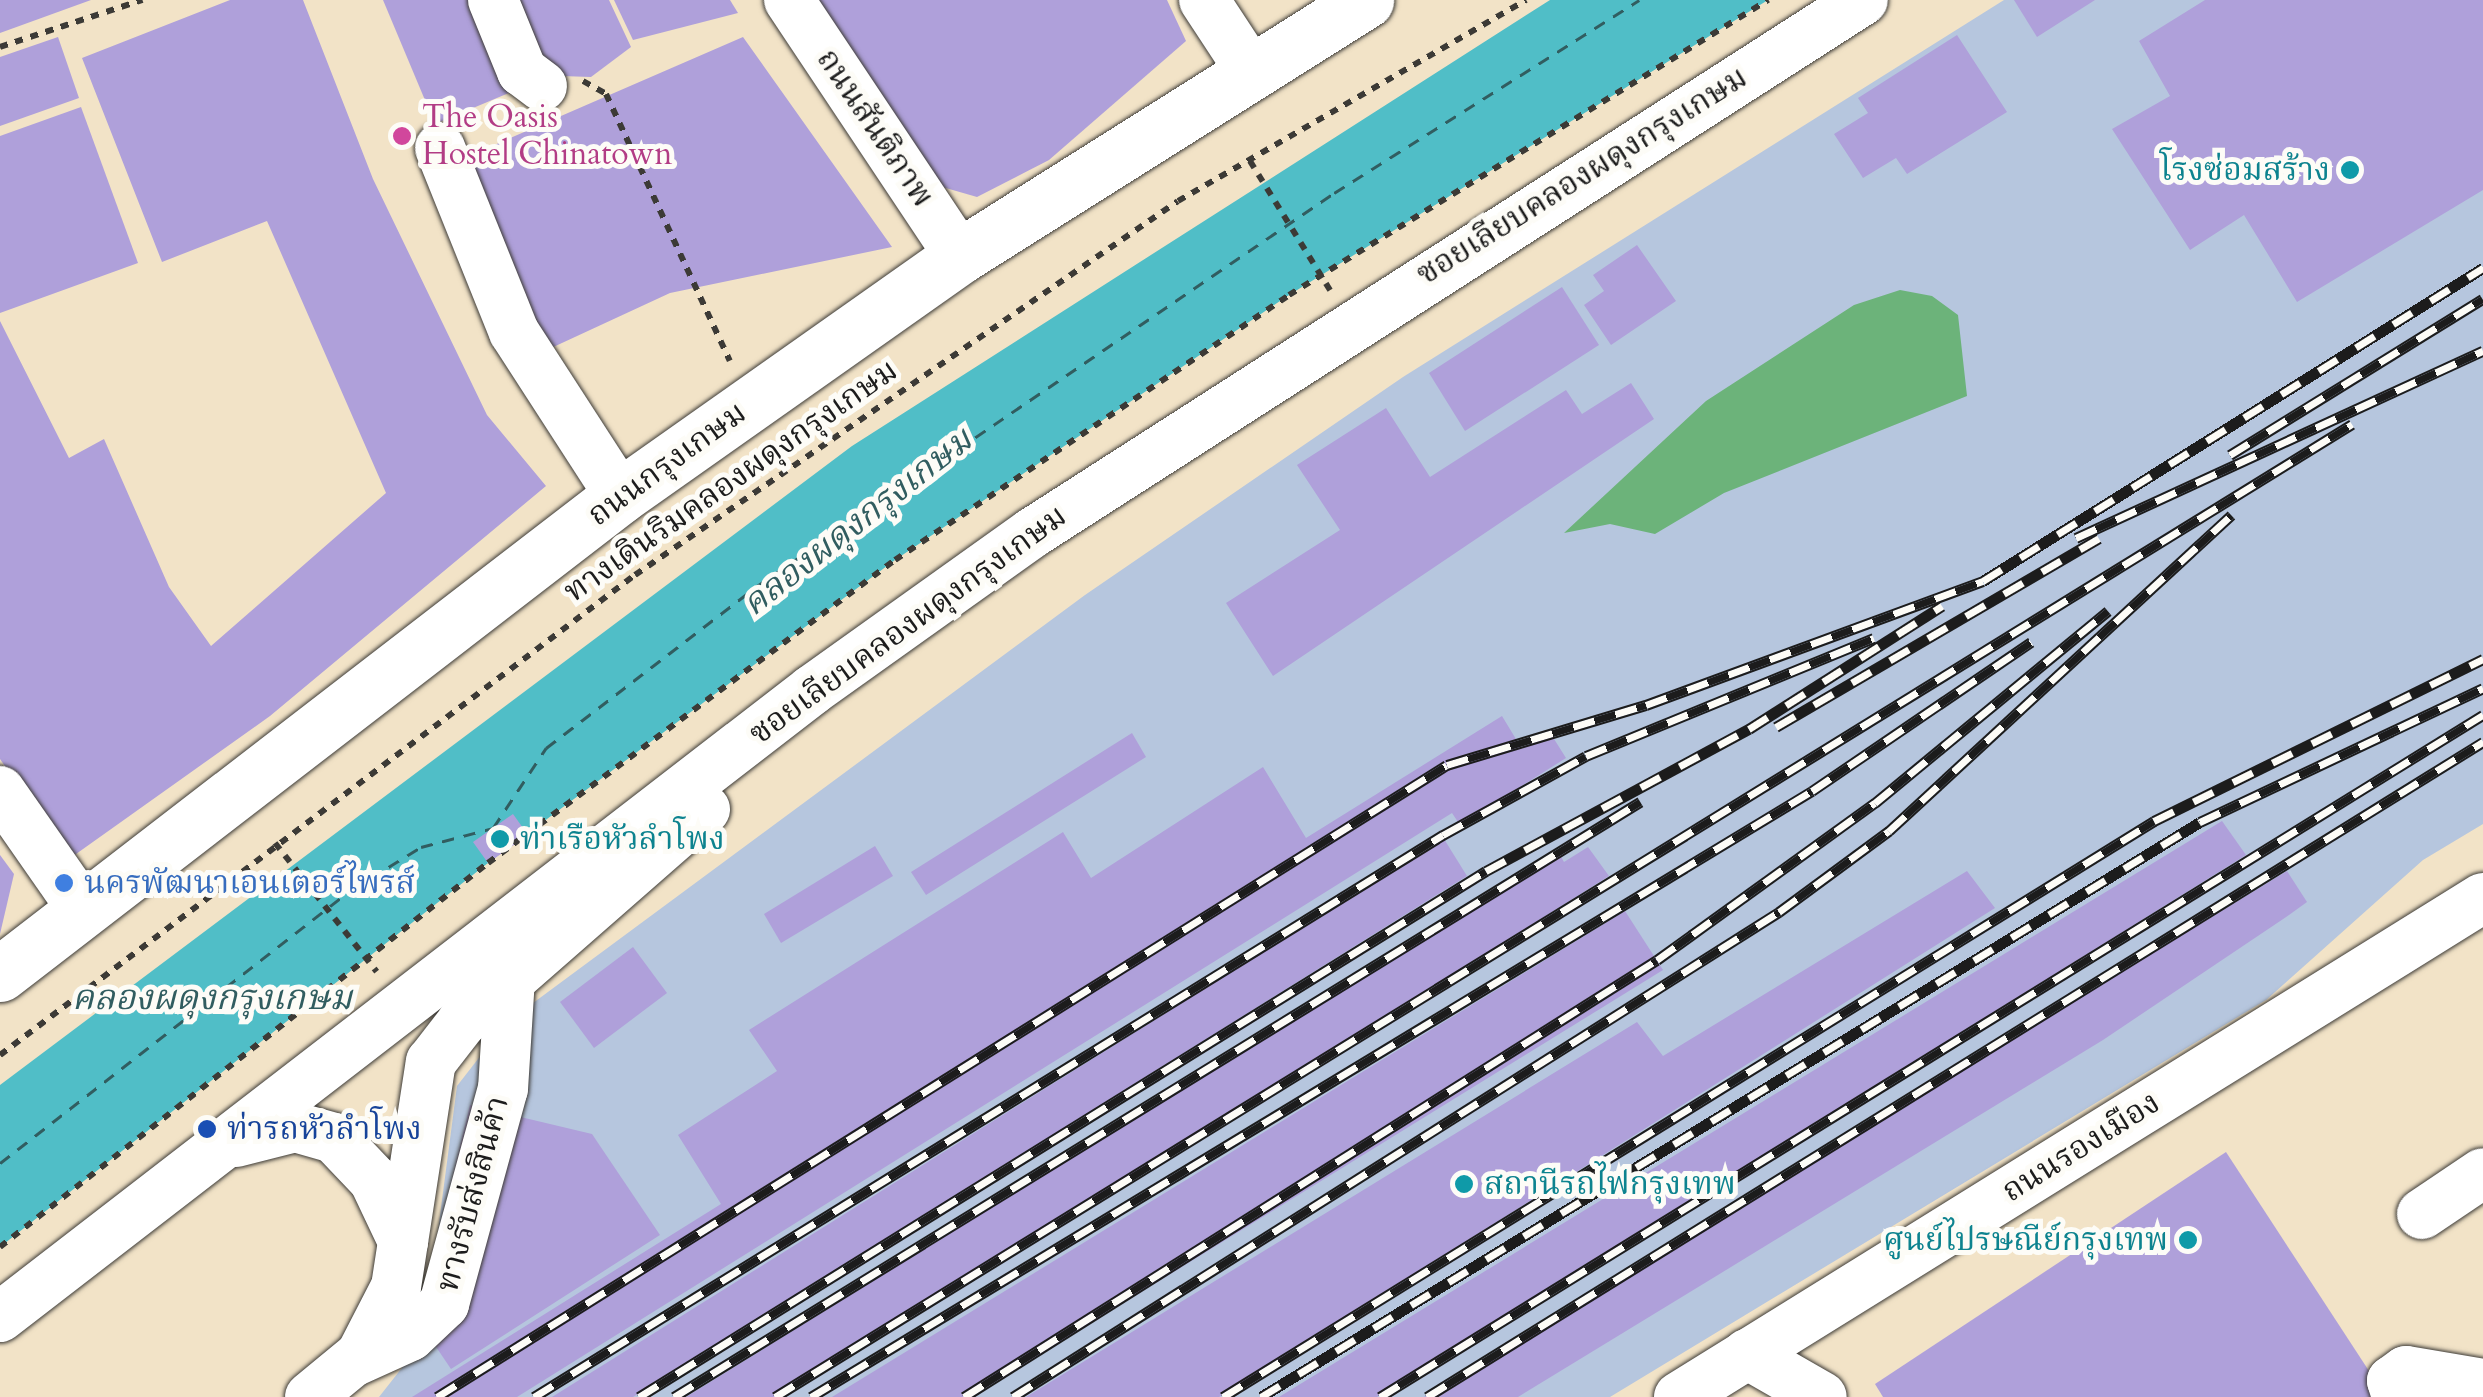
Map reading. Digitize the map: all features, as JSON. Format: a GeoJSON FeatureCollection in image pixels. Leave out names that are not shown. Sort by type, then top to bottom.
{"type":"FeatureCollection","features":[{"type":"Feature","properties":{"kind":"main road","name":"ถนนกรุงเกษม"},"geometry":{"type":"LineString","coordinates":[[0,974],[81,907],[620,496],[960,256],[1366,0]]}},
{"type":"Feature","properties":{"kind":"street"},"geometry":{"type":"LineString","coordinates":[[493,0],[522,71],[542,86]]}},
{"type":"Feature","properties":{"kind":"street","name":"ถนนสันติภาพ"},"geometry":{"type":"LineString","coordinates":[[789,0],[960,256]]}},
{"type":"Feature","properties":{"kind":"street"},"geometry":{"type":"LineString","coordinates":[[1204,0],[1250,70]]}},
{"type":"Feature","properties":{"kind":"street","name":"ซอยเลียบคลองผดุงกรุงเกษม"},"geometry":{"type":"LineString","coordinates":[[0,1317],[214,1152],[519,952],[788,709],[1032,532],[1862,0]]}},
{"type":"Feature","properties":{"kind":"street"},"geometry":{"type":"LineString","coordinates":[[440,148],[535,372],[620,496]]}},
{"type":"Feature","properties":{"kind":"street"},"geometry":{"type":"LineString","coordinates":[[0,791],[81,907]]}},
{"type":"Feature","properties":{"kind":"street","name":"ถนนรองเมือง"},"geometry":{"type":"LineString","coordinates":[[1678,1397],[2483,898]]}},
{"type":"Feature","properties":{"kind":"street"},"geometry":{"type":"LineString","coordinates":[[310,1397],[355,1361],[385,1315],[402,1242],[431,1062],[519,952]]}},
{"type":"Feature","properties":{"kind":"street","name":"ทางรับส่งสินค้า"},"geometry":{"type":"LineString","coordinates":[[355,1361],[410,1336],[444,1304],[509,1059],[519,952]]}},
{"type":"Feature","properties":{"kind":"street"},"geometry":{"type":"LineString","coordinates":[[214,1152],[268,1130],[334,1138],[374,1180],[402,1242]]}},
{"type":"Feature","properties":{"kind":"street"},"geometry":{"type":"LineString","coordinates":[[2422,1214],[2483,1173]]}},
{"type":"Feature","properties":{"kind":"street"},"geometry":{"type":"LineString","coordinates":[[1747,1354],[1822,1397]]}},
{"type":"Feature","properties":{"kind":"street"},"geometry":{"type":"LineString","coordinates":[[2397,1397],[2392,1381],[2406,1372],[2483,1384]]}},
{"type":"Feature","properties":{"kind":"path"},"geometry":{"type":"LineString","coordinates":[[0,47],[142,0]]}},
{"type":"Feature","properties":{"kind":"path","name":"ทางเดินริมคลองผดุงกรุงเกษม"},"geometry":{"type":"LineString","coordinates":[[0,1055],[274,843],[634,575],[1250,160],[1526,0]]}},
{"type":"Feature","properties":{"kind":"path"},"geometry":{"type":"LineString","coordinates":[[542,86],[591,82],[606,94],[750,404]]}},
{"type":"Feature","properties":{"kind":"path"},"geometry":{"type":"LineString","coordinates":[[1250,160],[1332,293]]}},
{"type":"Feature","properties":{"kind":"path"},"geometry":{"type":"LineString","coordinates":[[274,843],[377,972]]}},
{"type":"Feature","properties":{"kind":"shaded area"},"geometry":{"type":"Polygon","coordinates":[[[2004,0],[2483,0],[2483,824],[2423,860],[2266,1000],[1610,1397],[379,1397],[416,1350],[429,1299],[457,1086],[506,1023],[1085,595],[1403,377],[2004,0]]]}},
{"type":"Feature","properties":{"kind":"green space"},"geometry":{"type":"Polygon","coordinates":[[[1900,290],[1932,296],[1958,315],[1967,396],[1724,493],[1655,534],[1610,524],[1564,533],[1706,401],[1854,305],[1900,290]]]}},
{"type":"Feature","properties":{"kind":"water","name":"คลองผดุงกรุงเกษม"},"geometry":{"type":"Polygon","coordinates":[[[1550,0],[1768,0],[1289,295],[895,560],[488,863],[0,1247],[0,1085],[852,446],[1550,0]]]}},
{"type":"Feature","properties":{"kind":"building"},"geometry":{"type":"Polygon","coordinates":[[[0,0],[91,0],[0,33],[0,0]]]}},
{"type":"Feature","properties":{"kind":"building"},"geometry":{"type":"Polygon","coordinates":[[[230,0],[303,0],[373,179],[487,415],[546,486],[270,716],[69,859],[0,759],[0,321],[69,458],[104,439],[169,587],[211,646],[386,493],[267,221],[162,262],[82,58],[230,0]]]}},
{"type":"Feature","properties":{"kind":"building"},"geometry":{"type":"Polygon","coordinates":[[[383,0],[479,0],[516,90],[435,124],[383,0]]]}},
{"type":"Feature","properties":{"kind":"building"},"geometry":{"type":"Polygon","coordinates":[[[503,0],[609,0],[631,47],[591,77],[531,75],[503,0]]]}},
{"type":"Feature","properties":{"kind":"building"},"geometry":{"type":"Polygon","coordinates":[[[614,0],[730,0],[738,13],[633,40],[614,0]]]}},
{"type":"Feature","properties":{"kind":"building"},"geometry":{"type":"Polygon","coordinates":[[[809,0],[1167,0],[1186,41],[1049,160],[977,197],[932,184],[809,0]]]}},
{"type":"Feature","properties":{"kind":"building"},"geometry":{"type":"Polygon","coordinates":[[[2014,0],[2095,0],[2037,37],[2014,0]]]}},
{"type":"Feature","properties":{"kind":"building","name":"โรงซ่อมสร้าง"},"geometry":{"type":"Polygon","coordinates":[[[2205,0],[2483,0],[2483,190],[2297,302],[2244,215],[2190,250],[2112,129],[2170,96],[2139,41],[2205,0]]]}},
{"type":"Feature","properties":{"kind":"building"},"geometry":{"type":"Polygon","coordinates":[[[1957,35],[2007,112],[1907,174],[1896,158],[1863,178],[1834,134],[1868,113],[1858,98],[1957,35]]]}},
{"type":"Feature","properties":{"kind":"building"},"geometry":{"type":"Polygon","coordinates":[[[58,37],[79,98],[0,126],[0,57],[58,37]]]}},
{"type":"Feature","properties":{"kind":"building"},"geometry":{"type":"Polygon","coordinates":[[[743,37],[892,247],[670,293],[549,349],[455,162],[743,37]]]}},
{"type":"Feature","properties":{"kind":"building"},"geometry":{"type":"Polygon","coordinates":[[[81,107],[138,263],[0,313],[0,136],[81,107]]]}},
{"type":"Feature","properties":{"kind":"building"},"geometry":{"type":"Polygon","coordinates":[[[1637,245],[1676,301],[1611,345],[1584,305],[1604,291],[1593,275],[1637,245]]]}},
{"type":"Feature","properties":{"kind":"building"},"geometry":{"type":"Polygon","coordinates":[[[1562,287],[1599,345],[1465,431],[1429,373],[1562,287]]]}},
{"type":"Feature","properties":{"kind":"building"},"geometry":{"type":"Polygon","coordinates":[[[1631,383],[1654,419],[1273,676],[1226,603],[1340,530],[1297,465],[1386,408],[1430,477],[1566,390],[1582,414],[1631,383]]]}},
{"type":"Feature","properties":{"kind":"building"},"geometry":{"type":"Polygon","coordinates":[[[1502,716],[1522,749],[1549,731],[1566,758],[1460,825],[1452,813],[517,1397],[412,1397],[721,1204],[678,1135],[777,1071],[749,1030],[1063,832],[1091,878],[1263,767],[1306,838],[1502,716]]]}},
{"type":"Feature","properties":{"kind":"building"},"geometry":{"type":"Polygon","coordinates":[[[1132,733],[1146,757],[926,895],[911,872],[1132,733]]]}},
{"type":"Feature","properties":{"kind":"building","name":"ท่าเรือหัวลำโพง"},"geometry":{"type":"Polygon","coordinates":[[[513,814],[528,835],[488,863],[473,842],[513,814]]]}},
{"type":"Feature","properties":{"kind":"building","name":"สถานีรถไฟกรุงเทพ"},"geometry":{"type":"Polygon","coordinates":[[[2222,821],[2246,855],[1377,1397],[1279,1397],[2222,821]]]}},
{"type":"Feature","properties":{"kind":"building"},"geometry":{"type":"Polygon","coordinates":[[[1444,839],[1467,876],[633,1397],[552,1397],[1444,839]]]}},
{"type":"Feature","properties":{"kind":"building"},"geometry":{"type":"Polygon","coordinates":[[[875,846],[893,876],[781,943],[764,914],[875,846]]]}},
{"type":"Feature","properties":{"kind":"building"},"geometry":{"type":"Polygon","coordinates":[[[1588,847],[1609,876],[780,1397],[686,1397],[1560,855],[1564,862],[1588,847]]]}},
{"type":"Feature","properties":{"kind":"building"},"geometry":{"type":"Polygon","coordinates":[[[0,855],[14,874],[0,934],[0,855]]]}},
{"type":"Feature","properties":{"kind":"building","name":"สถานีรถไฟกรุงเทพ"},"geometry":{"type":"Polygon","coordinates":[[[1967,871],[1995,908],[1219,1397],[1026,1397],[1637,1022],[1663,1056],[1967,871]]]}},
{"type":"Feature","properties":{"kind":"building","name":"สถานีรถไฟกรุงเทพ"},"geometry":{"type":"Polygon","coordinates":[[[2287,871],[2307,902],[2289,915],[2103,1040],[1518,1397],[1424,1397],[2287,871]]]}},
{"type":"Feature","properties":{"kind":"building","name":"สถานีรถไฟกรุงเทพ"},"geometry":{"type":"Polygon","coordinates":[[[1625,911],[1663,970],[971,1397],[832,1397],[1625,911]]]}},
{"type":"Feature","properties":{"kind":"building"},"geometry":{"type":"Polygon","coordinates":[[[633,947],[667,993],[594,1048],[560,1002],[633,947]]]}},
{"type":"Feature","properties":{"kind":"building"},"geometry":{"type":"Polygon","coordinates":[[[470,1105],[592,1134],[660,1235],[451,1369],[430,1338],[435,1249],[470,1105]]]}},
{"type":"Feature","properties":{"kind":"building","name":"ศูนย์ไปรษณีย์กรุงเทพ"},"geometry":{"type":"Polygon","coordinates":[[[2226,1152],[2386,1397],[1883,1397],[1875,1384],[2226,1152]]]}},
{"type":"Feature","properties":{"kind":"ferry route"},"geometry":{"type":"LineString","coordinates":[[0,1163],[351,890],[421,847],[493,828],[546,748],[757,586],[1334,193],[1639,0]]}},
{"type":"Feature","properties":{"kind":"railway"},"geometry":{"type":"LineString","coordinates":[[437,1397],[1447,765],[1646,705],[1983,581],[2483,268]]}},
{"type":"Feature","properties":{"kind":"railway"},"geometry":{"type":"LineString","coordinates":[[2230,455],[2483,299]]}},
{"type":"Feature","properties":{"kind":"railway"},"geometry":{"type":"LineString","coordinates":[[2076,538],[2483,351]]}},
{"type":"Feature","properties":{"kind":"railway"},"geometry":{"type":"LineString","coordinates":[[775,1397],[2352,424]]}},
{"type":"Feature","properties":{"kind":"railway"},"geometry":{"type":"LineString","coordinates":[[1013,1397],[1779,912],[1889,831],[2232,515]]}},
{"type":"Feature","properties":{"kind":"railway"},"geometry":{"type":"LineString","coordinates":[[1776,727],[2099,538]]}},
{"type":"Feature","properties":{"kind":"railway"},"geometry":{"type":"LineString","coordinates":[[639,1397],[1486,871],[1749,729],[1942,606]]}},
{"type":"Feature","properties":{"kind":"railway"},"geometry":{"type":"LineString","coordinates":[[964,1397],[1657,960],[1875,803],[2108,611]]}},
{"type":"Feature","properties":{"kind":"railway"},"geometry":{"type":"LineString","coordinates":[[534,1397],[1443,835],[1586,756],[1874,638]]}},
{"type":"Feature","properties":{"kind":"railway"},"geometry":{"type":"LineString","coordinates":[[811,1397],[1812,791],[2031,642]]}},
{"type":"Feature","properties":{"kind":"railway"},"geometry":{"type":"LineString","coordinates":[[1223,1397],[2154,821],[2483,659]]}},
{"type":"Feature","properties":{"kind":"railway"},"geometry":{"type":"LineString","coordinates":[[1261,1397],[2200,822],[2483,688]]}},
{"type":"Feature","properties":{"kind":"railway"},"geometry":{"type":"LineString","coordinates":[[1380,1397],[2483,715]]}},
{"type":"Feature","properties":{"kind":"railway"},"geometry":{"type":"LineString","coordinates":[[1427,1397],[2483,742]]}},
{"type":"Feature","properties":{"kind":"railway"},"geometry":{"type":"LineString","coordinates":[[674,1397],[1640,802]]}},
{"type":"Feature","properties":{"kind":"place","name":"The Oasis Hostel Chinatown"},"geometry":{"type":"Point","coordinates":[402,136]}},
{"type":"Feature","properties":{"kind":"place","name":"โรงซ่อมสร้าง"},"geometry":{"type":"Point","coordinates":[2350,170]}},
{"type":"Feature","properties":{"kind":"place","name":"ท่าเรือหัวลำโพง"},"geometry":{"type":"Point","coordinates":[500,839]}},
{"type":"Feature","properties":{"kind":"place","name":"นครพัฒนาเอนเตอร์ไพรส์"},"geometry":{"type":"Point","coordinates":[64,883]}},
{"type":"Feature","properties":{"kind":"place","name":"ท่ารถหัวลำโพง"},"geometry":{"type":"Point","coordinates":[207,1129]}},
{"type":"Feature","properties":{"kind":"place","name":"สถานีรถไฟกรุงเทพ"},"geometry":{"type":"Point","coordinates":[1464,1184]}},
{"type":"Feature","properties":{"kind":"place","name":"ศูนย์ไปรษณีย์กรุงเทพ"},"geometry":{"type":"Point","coordinates":[2188,1240]}}]}
